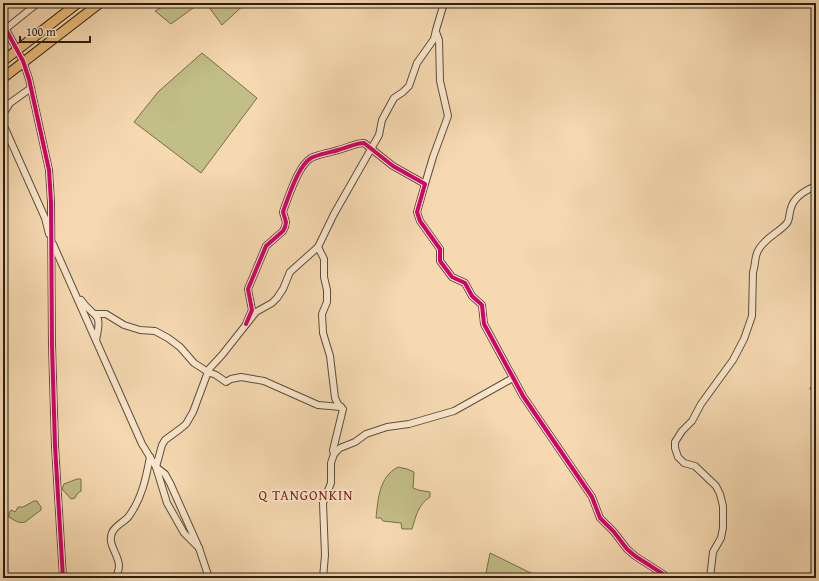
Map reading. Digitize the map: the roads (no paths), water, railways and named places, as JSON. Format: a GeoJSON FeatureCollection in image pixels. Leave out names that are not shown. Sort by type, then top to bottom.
{"type":"FeatureCollection","features":[{"type":"Feature","properties":{"kind":"highway"},"geometry":{"type":"LineString","coordinates":[[3,61],[78,3]]}},
{"type":"Feature","properties":{"kind":"highway"},"geometry":{"type":"LineString","coordinates":[[3,78],[23,61],[100,3]]}},
{"type":"Feature","properties":{"kind":"street"},"geometry":{"type":"LineString","coordinates":[[38,3],[4,28],[23,61],[31,88],[49,170],[55,446],[63,578]]}},
{"type":"Feature","properties":{"kind":"street"},"geometry":{"type":"LineString","coordinates":[[156,467],[158,456],[166,440],[186,424],[193,412],[208,372],[256,312],[272,303],[283,289],[290,272],[318,247],[334,214],[379,135],[382,120],[394,98],[409,86],[417,63],[434,39],[444,3]]}},
{"type":"Feature","properties":{"kind":"street"},"geometry":{"type":"LineString","coordinates":[[436,30],[439,40],[440,81],[448,116],[432,157],[417,212],[420,221],[440,249],[440,261],[452,277],[465,283],[472,296],[482,305],[484,324],[513,378],[531,408],[592,497],[600,518],[614,532],[627,549],[635,556],[664,574],[667,578]]}},
{"type":"Feature","properties":{"kind":"street"},"geometry":{"type":"LineString","coordinates":[[3,114],[10,103],[31,88]]}},
{"type":"Feature","properties":{"kind":"street"},"geometry":{"type":"LineString","coordinates":[[3,124],[45,218],[51,241],[142,444],[156,467],[167,503],[184,533],[199,548]]}},
{"type":"Feature","properties":{"kind":"street"},"geometry":{"type":"LineString","coordinates":[[246,324],[252,310],[248,289],[266,246],[285,227],[286,222],[283,212],[285,206],[302,167],[310,159],[321,154],[364,143],[393,166],[425,184]]}},
{"type":"Feature","properties":{"kind":"street"},"geometry":{"type":"LineString","coordinates":[[710,578],[713,552],[723,528],[723,506],[720,494],[716,486],[695,466],[684,463],[678,457],[675,442],[682,431],[692,421],[733,360],[744,339],[752,316],[752,272],[756,266],[756,254],[771,235],[787,223],[791,206],[796,197],[816,186]]}},
{"type":"Feature","properties":{"kind":"street"},"geometry":{"type":"LineString","coordinates":[[318,247],[324,259],[324,277],[327,290],[327,302],[322,314],[324,333],[330,356],[335,398],[343,409],[331,463],[330,490],[324,498],[323,503],[323,578]]}},
{"type":"Feature","properties":{"kind":"street"},"geometry":{"type":"LineString","coordinates":[[74,291],[84,305],[96,314],[99,320],[96,340]]}},
{"type":"Feature","properties":{"kind":"street"},"geometry":{"type":"LineString","coordinates":[[96,314],[106,314],[124,325],[140,330],[155,331],[168,338],[194,363],[208,372],[216,374],[226,382],[231,379],[241,377],[264,382],[318,405],[341,407]]}},
{"type":"Feature","properties":{"kind":"street"},"geometry":{"type":"LineString","coordinates":[[334,454],[340,448],[355,442],[366,434],[387,427],[409,424],[454,411],[513,378]]}},
{"type":"Feature","properties":{"kind":"street"},"geometry":{"type":"LineString","coordinates":[[116,578],[119,567],[117,554],[110,541],[116,528],[129,517],[145,486],[150,457]]}},
{"type":"Feature","properties":{"kind":"street"},"geometry":{"type":"LineString","coordinates":[[156,467],[165,474],[170,483],[199,548],[209,578]]}},
{"type":"Feature","properties":{"kind":"waterway"},"geometry":{"type":"LineString","coordinates":[[810,389],[816,380]]}},
{"type":"Feature","properties":{"kind":"district","name":"Q TANGONKIN"},"geometry":{"type":"Point","coordinates":[306,495]}}]}
